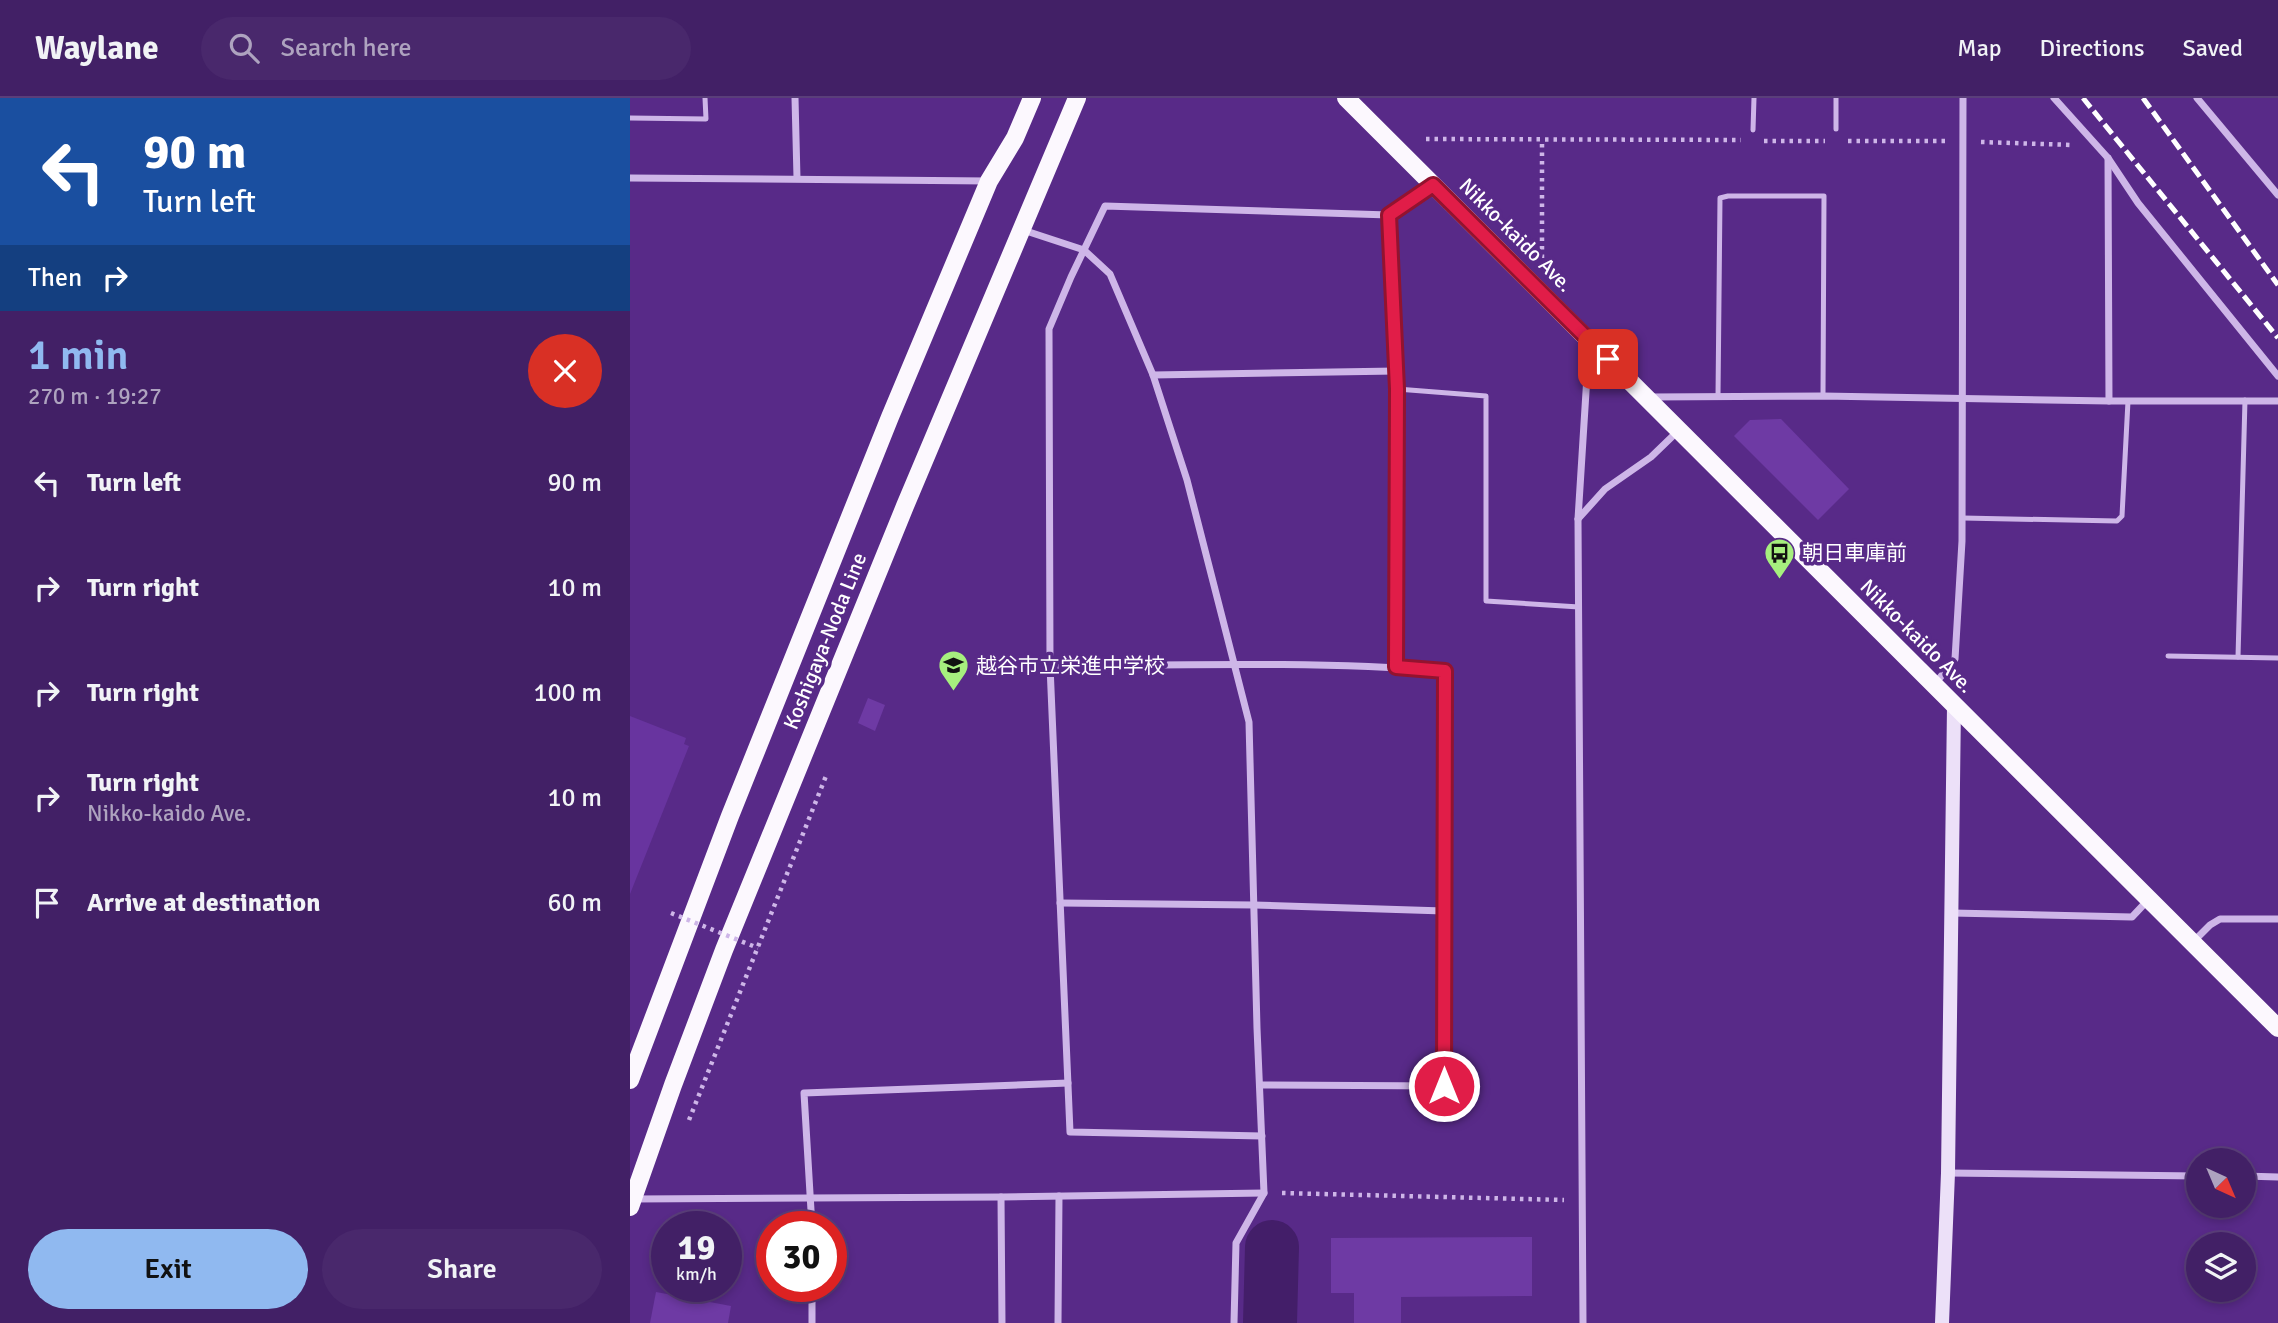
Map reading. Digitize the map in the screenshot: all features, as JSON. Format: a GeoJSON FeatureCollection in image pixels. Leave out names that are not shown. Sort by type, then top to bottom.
{"type":"FeatureCollection","features":[{"type":"Feature","properties":{"kind":"main road","name":"Koshigaya-Noda Line"},"geometry":{"type":"LineString","coordinates":[[630,1080],[735,803],[890,417],[989,181],[1015,138],[1032,98]]}},
{"type":"Feature","properties":{"kind":"main road","name":"Koshigaya-Noda Line"},"geometry":{"type":"LineString","coordinates":[[631,1202],[730,937],[905,506],[1077,98]]}},
{"type":"Feature","properties":{"kind":"main road","name":"Nikko-kaido Ave."},"geometry":{"type":"LineString","coordinates":[[1346,98],[2278,1028]]}},
{"type":"Feature","properties":{"kind":"street"},"geometry":{"type":"LineString","coordinates":[[795,98],[797,178]]}},
{"type":"Feature","properties":{"kind":"street"},"geometry":{"type":"LineString","coordinates":[[1933,685],[1955,659],[1963,518],[1963,98]]}},
{"type":"Feature","properties":{"kind":"street"},"geometry":{"type":"LineString","coordinates":[[2054,98],[2108,158],[2137,203],[2278,376]]}},
{"type":"Feature","properties":{"kind":"street"},"geometry":{"type":"LineString","coordinates":[[2197,98],[2278,195]]}},
{"type":"Feature","properties":{"kind":"street"},"geometry":{"type":"LineString","coordinates":[[2108,158],[2109,401]]}},
{"type":"Feature","properties":{"kind":"street"},"geometry":{"type":"LineString","coordinates":[[630,178],[989,181]]}},
{"type":"Feature","properties":{"kind":"street"},"geometry":{"type":"LineString","coordinates":[[1262,1136],[1070,1132],[1050,666],[1049,329],[1105,206],[1389,215],[1433,185]]}},
{"type":"Feature","properties":{"kind":"street"},"geometry":{"type":"LineString","coordinates":[[1389,215],[1397,389],[1396,667]]}},
{"type":"Feature","properties":{"kind":"street"},"geometry":{"type":"LineString","coordinates":[[1022,230],[1084,250],[1110,274],[1153,375],[1187,481],[1250,722],[1264,1193],[1236,1244],[1234,1323]]}},
{"type":"Feature","properties":{"kind":"street"},"geometry":{"type":"LineString","coordinates":[[1583,1323],[1578,519],[1589,340]]}},
{"type":"Feature","properties":{"kind":"street"},"geometry":{"type":"LineString","coordinates":[[1153,375],[1396,371]]}},
{"type":"Feature","properties":{"kind":"street"},"geometry":{"type":"LineString","coordinates":[[1646,397],[1823,396],[2278,401]]}},
{"type":"Feature","properties":{"kind":"street"},"geometry":{"type":"LineString","coordinates":[[1578,519],[1605,489],[1651,457],[1679,430]]}},
{"type":"Feature","properties":{"kind":"street"},"geometry":{"type":"LineString","coordinates":[[1050,666],[1234,664],[1396,667],[1445,671],[1444,1086],[1259,1085]]}},
{"type":"Feature","properties":{"kind":"street"},"geometry":{"type":"LineString","coordinates":[[1942,1323],[1948,1173],[1954,706]]}},
{"type":"Feature","properties":{"kind":"street"},"geometry":{"type":"LineString","coordinates":[[1952,913],[2132,916],[2148,900]]}},
{"type":"Feature","properties":{"kind":"street"},"geometry":{"type":"LineString","coordinates":[[1060,903],[1444,911]]}},
{"type":"Feature","properties":{"kind":"street"},"geometry":{"type":"LineString","coordinates":[[2192,943],[2220,919],[2278,919]]}},
{"type":"Feature","properties":{"kind":"street"},"geometry":{"type":"LineString","coordinates":[[812,1211],[804,1093],[1068,1083]]}},
{"type":"Feature","properties":{"kind":"street"},"geometry":{"type":"LineString","coordinates":[[1948,1173],[2186,1176]]}},
{"type":"Feature","properties":{"kind":"street"},"geometry":{"type":"LineString","coordinates":[[2256,1176],[2278,1177]]}},
{"type":"Feature","properties":{"kind":"street"},"geometry":{"type":"LineString","coordinates":[[631,1202],[1264,1193]]}},
{"type":"Feature","properties":{"kind":"street"},"geometry":{"type":"LineString","coordinates":[[1058,1323],[1059,1196]]}},
{"type":"Feature","properties":{"kind":"street"},"geometry":{"type":"LineString","coordinates":[[1001,1197],[1002,1323]]}},
{"type":"Feature","properties":{"kind":"street"},"geometry":{"type":"LineString","coordinates":[[812,1302],[812,1323]]}},
{"type":"Feature","properties":{"kind":"lane"},"geometry":{"type":"LineString","coordinates":[[630,118],[706,119],[705,98]]}},
{"type":"Feature","properties":{"kind":"lane"},"geometry":{"type":"LineString","coordinates":[[1753,130],[1754,98]]}},
{"type":"Feature","properties":{"kind":"lane"},"geometry":{"type":"LineString","coordinates":[[1836,98],[1836,129]]}},
{"type":"Feature","properties":{"kind":"lane"},"geometry":{"type":"LineString","coordinates":[[1718,396],[1720,198],[1824,195],[1823,396]]}},
{"type":"Feature","properties":{"kind":"lane"},"geometry":{"type":"LineString","coordinates":[[1397,389],[1486,396],[1486,601],[1579,607]]}},
{"type":"Feature","properties":{"kind":"lane"},"geometry":{"type":"LineString","coordinates":[[2238,657],[2245,400]]}},
{"type":"Feature","properties":{"kind":"lane"},"geometry":{"type":"LineString","coordinates":[[1963,518],[2117,522],[2122,516],[2128,401]]}},
{"type":"Feature","properties":{"kind":"lane"},"geometry":{"type":"LineString","coordinates":[[2168,656],[2278,658]]}},
{"type":"Feature","properties":{"kind":"path"},"geometry":{"type":"LineString","coordinates":[[1542,139],[1542,258]]}},
{"type":"Feature","properties":{"kind":"path"},"geometry":{"type":"LineString","coordinates":[[688,1122],[826,776]]}},
{"type":"Feature","properties":{"kind":"path"},"geometry":{"type":"LineString","coordinates":[[671,912],[758,948]]}},
{"type":"Feature","properties":{"kind":"path"},"geometry":{"type":"LineString","coordinates":[[1264,1193],[1581,1200]]}},
{"type":"Feature","properties":{"kind":"shaded area"},"geometry":{"type":"Polygon","coordinates":[[[630,716],[686,738],[684,744],[689,746],[630,894],[630,716]]]}},
{"type":"Feature","properties":{"kind":"building"},"geometry":{"type":"Polygon","coordinates":[[[1781,419],[1849,489],[1818,520],[1734,436],[1750,420],[1781,419]]]}},
{"type":"Feature","properties":{"kind":"building"},"geometry":{"type":"Polygon","coordinates":[[[868,698],[885,705],[875,731],[858,723],[868,698]]]}},
{"type":"Feature","properties":{"kind":"building"},"geometry":{"type":"Polygon","coordinates":[[[1532,1237],[1532,1296],[1401,1297],[1401,1323],[1354,1323],[1354,1293],[1331,1293],[1331,1238],[1532,1237]]]}},
{"type":"Feature","properties":{"kind":"building"},"geometry":{"type":"Polygon","coordinates":[[[654,1302],[710,1302],[731,1306],[728,1323],[650,1323],[654,1302]]]}},
{"type":"Feature","properties":{"kind":"waterway"},"geometry":{"type":"LineString","coordinates":[[1270,1323],[1272,1247]]}},
{"type":"Feature","properties":{"kind":"railway"},"geometry":{"type":"LineString","coordinates":[[2083,98],[2278,338]]}},
{"type":"Feature","properties":{"kind":"railway"},"geometry":{"type":"LineString","coordinates":[[2143,98],[2278,285]]}},
{"type":"Feature","properties":{"kind":"place","name":"朝日車庫前"},"geometry":{"type":"Point","coordinates":[1779,580]}},
{"type":"Feature","properties":{"kind":"place","name":"越谷市立栄進中学校"},"geometry":{"type":"Point","coordinates":[953,693]}},
{"type":"Feature","properties":{"kind":"route"},"geometry":{"type":"LineString","coordinates":[[1444,1086],[1445,671],[1396,667],[1397,389],[1389,215],[1433,185],[1608,359]]}}]}
